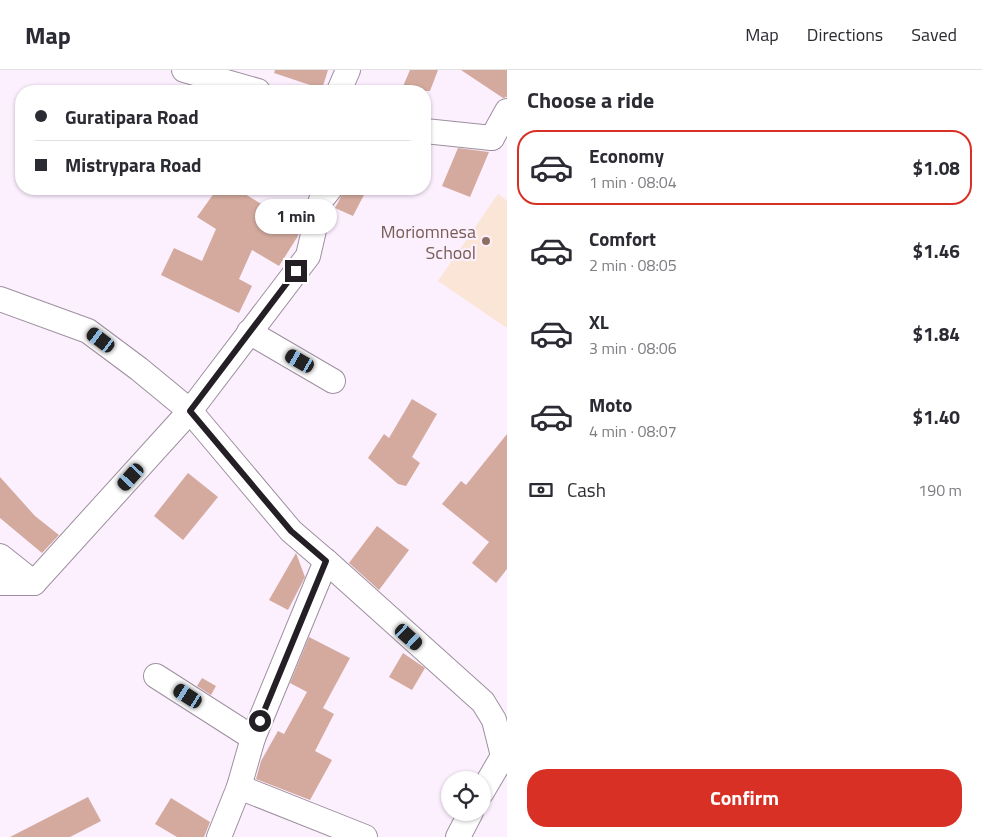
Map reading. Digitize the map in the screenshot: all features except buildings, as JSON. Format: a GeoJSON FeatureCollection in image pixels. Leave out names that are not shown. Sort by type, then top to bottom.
{"type":"FeatureCollection","features":[{"type":"Feature","properties":{"kind":"street"},"geometry":{"type":"LineString","coordinates":[[184,70],[208,73],[241,85]]}},
{"type":"Feature","properties":{"kind":"street"},"geometry":{"type":"LineString","coordinates":[[342,85],[348,70]]}},
{"type":"Feature","properties":{"kind":"street"},"geometry":{"type":"LineString","coordinates":[[431,132],[499,144],[507,111]]}},
{"type":"Feature","properties":{"kind":"street"},"geometry":{"type":"LineString","coordinates":[[0,583],[34,583],[190,411],[308,256],[321,200],[325,195]]}},
{"type":"Feature","properties":{"kind":"street"},"geometry":{"type":"LineString","coordinates":[[0,299],[88,331],[190,411],[291,531],[483,702],[494,720],[505,758],[491,779]]}},
{"type":"Feature","properties":{"kind":"street"},"geometry":{"type":"LineString","coordinates":[[249,332],[333,381]]}},
{"type":"Feature","properties":{"kind":"street"},"geometry":{"type":"LineString","coordinates":[[0,556],[34,583]]}},
{"type":"Feature","properties":{"kind":"street"},"geometry":{"type":"LineString","coordinates":[[219,837],[239,787],[253,738],[326,561]]}},
{"type":"Feature","properties":{"kind":"street"},"geometry":{"type":"LineString","coordinates":[[156,676],[253,738]]}},
{"type":"Feature","properties":{"kind":"street"},"geometry":{"type":"LineString","coordinates":[[239,787],[365,837]]}},
{"type":"Feature","properties":{"kind":"street"},"geometry":{"type":"LineString","coordinates":[[458,837],[466,821]]}},
{"type":"Feature","properties":{"kind":"shaded area","name":"Moriomnesa School"},"geometry":{"type":"Polygon","coordinates":[[[498,194],[507,201],[507,328],[438,281],[498,194]]]}},
{"type":"Feature","properties":{"kind":"place","name":"Moriomnesa School"},"geometry":{"type":"Point","coordinates":[486,241]}},
{"type":"Feature","properties":{"kind":"route"},"geometry":{"type":"LineString","coordinates":[[260,721],[326,561],[291,531],[190,411],[296,271]]}}]}
